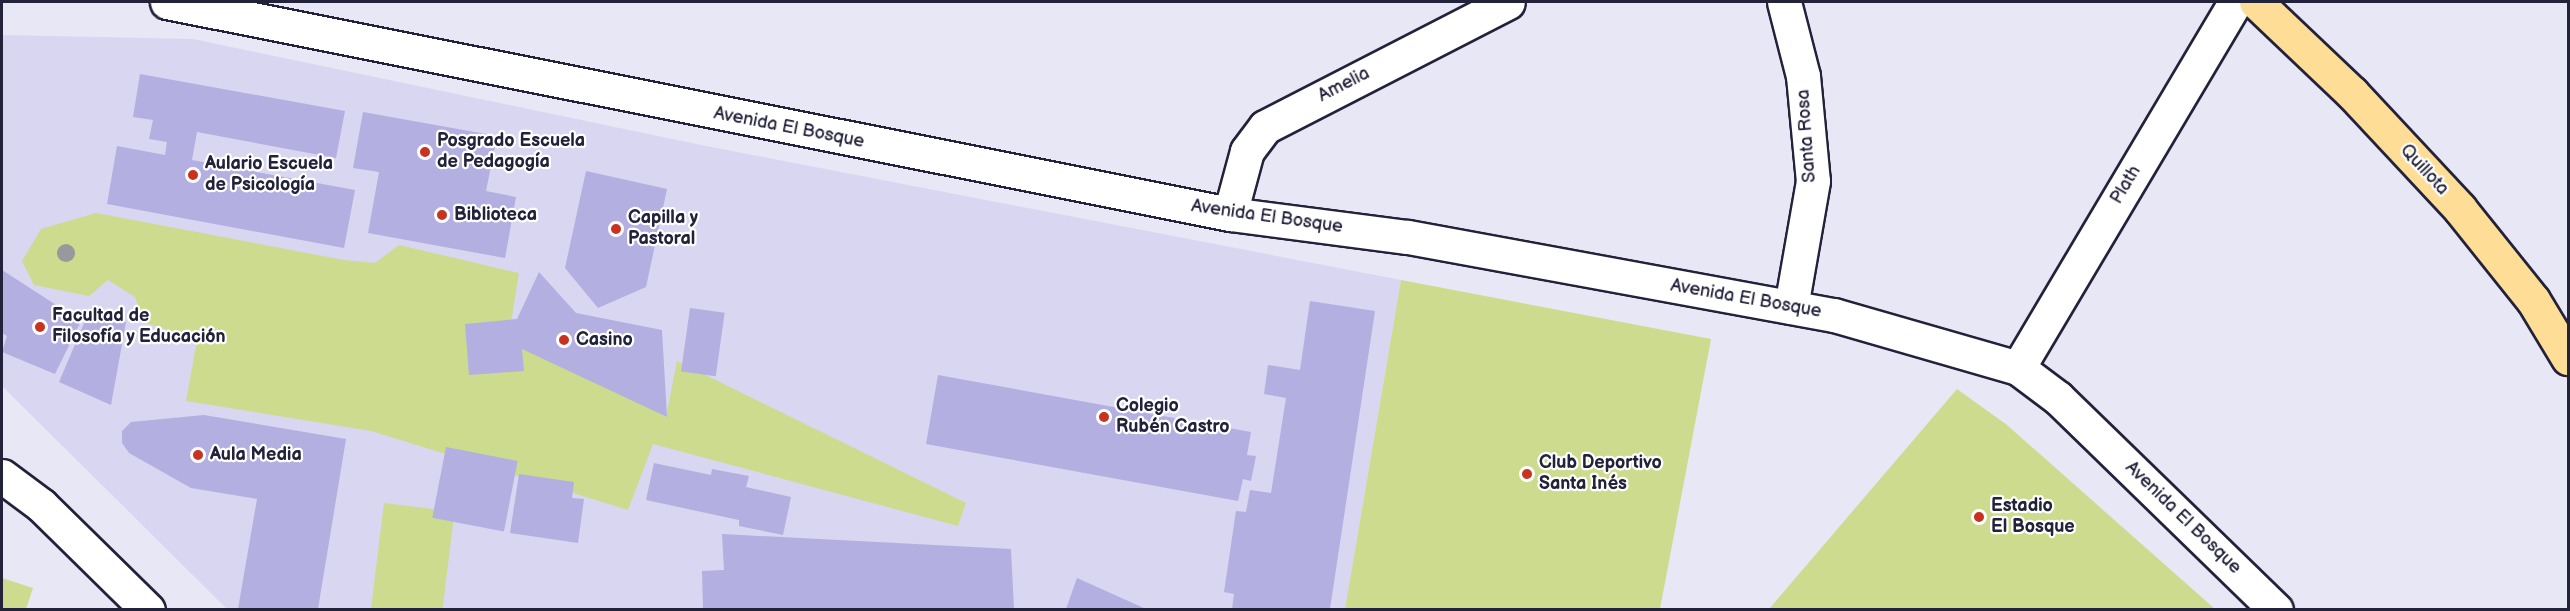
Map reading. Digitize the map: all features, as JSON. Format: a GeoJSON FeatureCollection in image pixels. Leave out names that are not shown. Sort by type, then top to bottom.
{"type":"FeatureCollection","features":[{"type":"Feature","properties":{"kind":"main road","name":"Quillota"},"geometry":{"type":"LineString","coordinates":[[2256,2],[2352,93],[2460,208],[2533,300],[2568,358]]}},
{"type":"Feature","properties":{"kind":"street","name":"Avenida El Bosque"},"geometry":{"type":"LineString","coordinates":[[167,2],[1230,214],[1408,237],[1834,315],[2018,368],[2058,398],[2276,609]]}},
{"type":"Feature","properties":{"kind":"street","name":"Amelia"},"geometry":{"type":"LineString","coordinates":[[1230,214],[1247,151],[1265,127],[1508,2]]}},
{"type":"Feature","properties":{"kind":"street","name":"Santa Rosa"},"geometry":{"type":"LineString","coordinates":[[1784,2],[1803,75],[1813,181],[1791,307]]}},
{"type":"Feature","properties":{"kind":"street","name":"Plath"},"geometry":{"type":"LineString","coordinates":[[2018,368],[2235,2]]}},
{"type":"Feature","properties":{"kind":"street"},"geometry":{"type":"LineString","coordinates":[[2,476],[41,505],[148,609]]}},
{"type":"Feature","properties":{"kind":"shaded area"},"geometry":{"type":"Polygon","coordinates":[[[2,35],[193,39],[701,145],[1401,280],[1345,609],[227,609],[2,386],[2,35]]]}},
{"type":"Feature","properties":{"kind":"green space"},"geometry":{"type":"Polygon","coordinates":[[[96,213],[344,260],[375,263],[399,245],[519,273],[509,334],[666,417],[677,361],[966,503],[958,526],[653,444],[628,510],[371,431],[186,401],[197,340],[144,322],[135,297],[108,280],[89,296],[34,285],[22,261],[41,229],[96,213]]]}},
{"type":"Feature","properties":{"kind":"green space","name":"Club Deportivo Santa Inés"},"geometry":{"type":"Polygon","coordinates":[[[1401,280],[1711,339],[1660,609],[1345,609],[1401,280]]]}},
{"type":"Feature","properties":{"kind":"green space","name":"Estadio El Bosque"},"geometry":{"type":"Polygon","coordinates":[[[1957,389],[2007,425],[2215,609],[1769,609],[1957,389]]]}},
{"type":"Feature","properties":{"kind":"green space"},"geometry":{"type":"Polygon","coordinates":[[[384,503],[454,512],[442,610],[371,610],[384,503]]]}},
{"type":"Feature","properties":{"kind":"green space"},"geometry":{"type":"Polygon","coordinates":[[[2,578],[33,588],[26,609],[2,609],[2,578]]]}},
{"type":"Feature","properties":{"kind":"building","name":"Aulario Escuela de Psicología"},"geometry":{"type":"Polygon","coordinates":[[[140,74],[345,111],[336,158],[197,132],[192,160],[355,190],[344,248],[107,204],[117,146],[165,155],[167,142],[149,139],[153,120],[133,117],[140,74]]]}},
{"type":"Feature","properties":{"kind":"building"},"geometry":{"type":"Polygon","coordinates":[[[363,112],[497,136],[486,191],[516,197],[505,258],[368,233],[379,172],[353,168],[363,112]]]}},
{"type":"Feature","properties":{"kind":"building","name":"Capilla y Pastoral"},"geometry":{"type":"Polygon","coordinates":[[[586,171],[667,189],[646,287],[598,308],[565,268],[586,171]]]}},
{"type":"Feature","properties":{"kind":"building","name":"Facultad de Filosofía y Educación"},"geometry":{"type":"Polygon","coordinates":[[[2,270],[81,321],[55,374],[2,352],[7,336],[2,333],[2,270]]]}},
{"type":"Feature","properties":{"kind":"building","name":"Casino"},"geometry":{"type":"Polygon","coordinates":[[[539,272],[576,313],[662,330],[667,417],[522,349],[524,371],[469,375],[465,324],[517,319],[539,272]]]}},
{"type":"Feature","properties":{"kind":"building"},"geometry":{"type":"Polygon","coordinates":[[[1310,301],[1375,311],[1330,609],[1232,609],[1234,594],[1224,592],[1236,511],[1246,512],[1250,490],[1271,493],[1286,398],[1264,394],[1268,365],[1300,370],[1310,301]]]}},
{"type":"Feature","properties":{"kind":"building"},"geometry":{"type":"Polygon","coordinates":[[[91,307],[126,322],[111,405],[59,382],[91,307]]]}},
{"type":"Feature","properties":{"kind":"building"},"geometry":{"type":"Polygon","coordinates":[[[690,308],[725,313],[716,376],[681,371],[690,308]]]}},
{"type":"Feature","properties":{"kind":"building"},"geometry":{"type":"Polygon","coordinates":[[[938,375],[1251,432],[1247,455],[1256,456],[1251,481],[1243,479],[1238,501],[926,444],[938,375]]]}},
{"type":"Feature","properties":{"kind":"building"},"geometry":{"type":"Polygon","coordinates":[[[204,415],[346,439],[318,609],[238,609],[257,499],[191,488],[129,453],[122,443],[122,431],[131,422],[204,415]]]}},
{"type":"Feature","properties":{"kind":"building"},"geometry":{"type":"Polygon","coordinates":[[[446,447],[518,461],[504,532],[432,518],[446,447]]]}},
{"type":"Feature","properties":{"kind":"building"},"geometry":{"type":"Polygon","coordinates":[[[654,463],[711,475],[712,469],[749,476],[746,487],[791,497],[783,535],[739,526],[739,520],[646,500],[654,463]]]}},
{"type":"Feature","properties":{"kind":"building"},"geometry":{"type":"Polygon","coordinates":[[[519,474],[574,482],[572,498],[584,499],[578,543],[510,533],[519,474]]]}},
{"type":"Feature","properties":{"kind":"building"},"geometry":{"type":"Polygon","coordinates":[[[722,534],[1011,549],[1014,609],[703,609],[702,571],[724,570],[722,534]]]}},
{"type":"Feature","properties":{"kind":"building"},"geometry":{"type":"Polygon","coordinates":[[[1077,578],[1146,609],[1066,609],[1077,578]]]}},
{"type":"Feature","properties":{"kind":"place","name":"Posgrado Escuela de Pedagogía"},"geometry":{"type":"Point","coordinates":[425,152]}},
{"type":"Feature","properties":{"kind":"place","name":"Aulario Escuela de Psicología"},"geometry":{"type":"Point","coordinates":[193,175]}},
{"type":"Feature","properties":{"kind":"place","name":"Biblioteca"},"geometry":{"type":"Point","coordinates":[442,215]}},
{"type":"Feature","properties":{"kind":"place","name":"Capilla y Pastoral"},"geometry":{"type":"Point","coordinates":[616,229]}},
{"type":"Feature","properties":{"kind":"place","name":"Facultad de Filosofía y Educación"},"geometry":{"type":"Point","coordinates":[40,327]}},
{"type":"Feature","properties":{"kind":"place","name":"Casino"},"geometry":{"type":"Point","coordinates":[564,340]}},
{"type":"Feature","properties":{"kind":"place","name":"Colegio Rubén Castro"},"geometry":{"type":"Point","coordinates":[1104,417]}},
{"type":"Feature","properties":{"kind":"place","name":"Aula Media"},"geometry":{"type":"Point","coordinates":[198,455]}},
{"type":"Feature","properties":{"kind":"place","name":"Club Deportivo Santa Inés"},"geometry":{"type":"Point","coordinates":[1527,474]}},
{"type":"Feature","properties":{"kind":"place","name":"Estadio El Bosque"},"geometry":{"type":"Point","coordinates":[1979,517]}}]}
